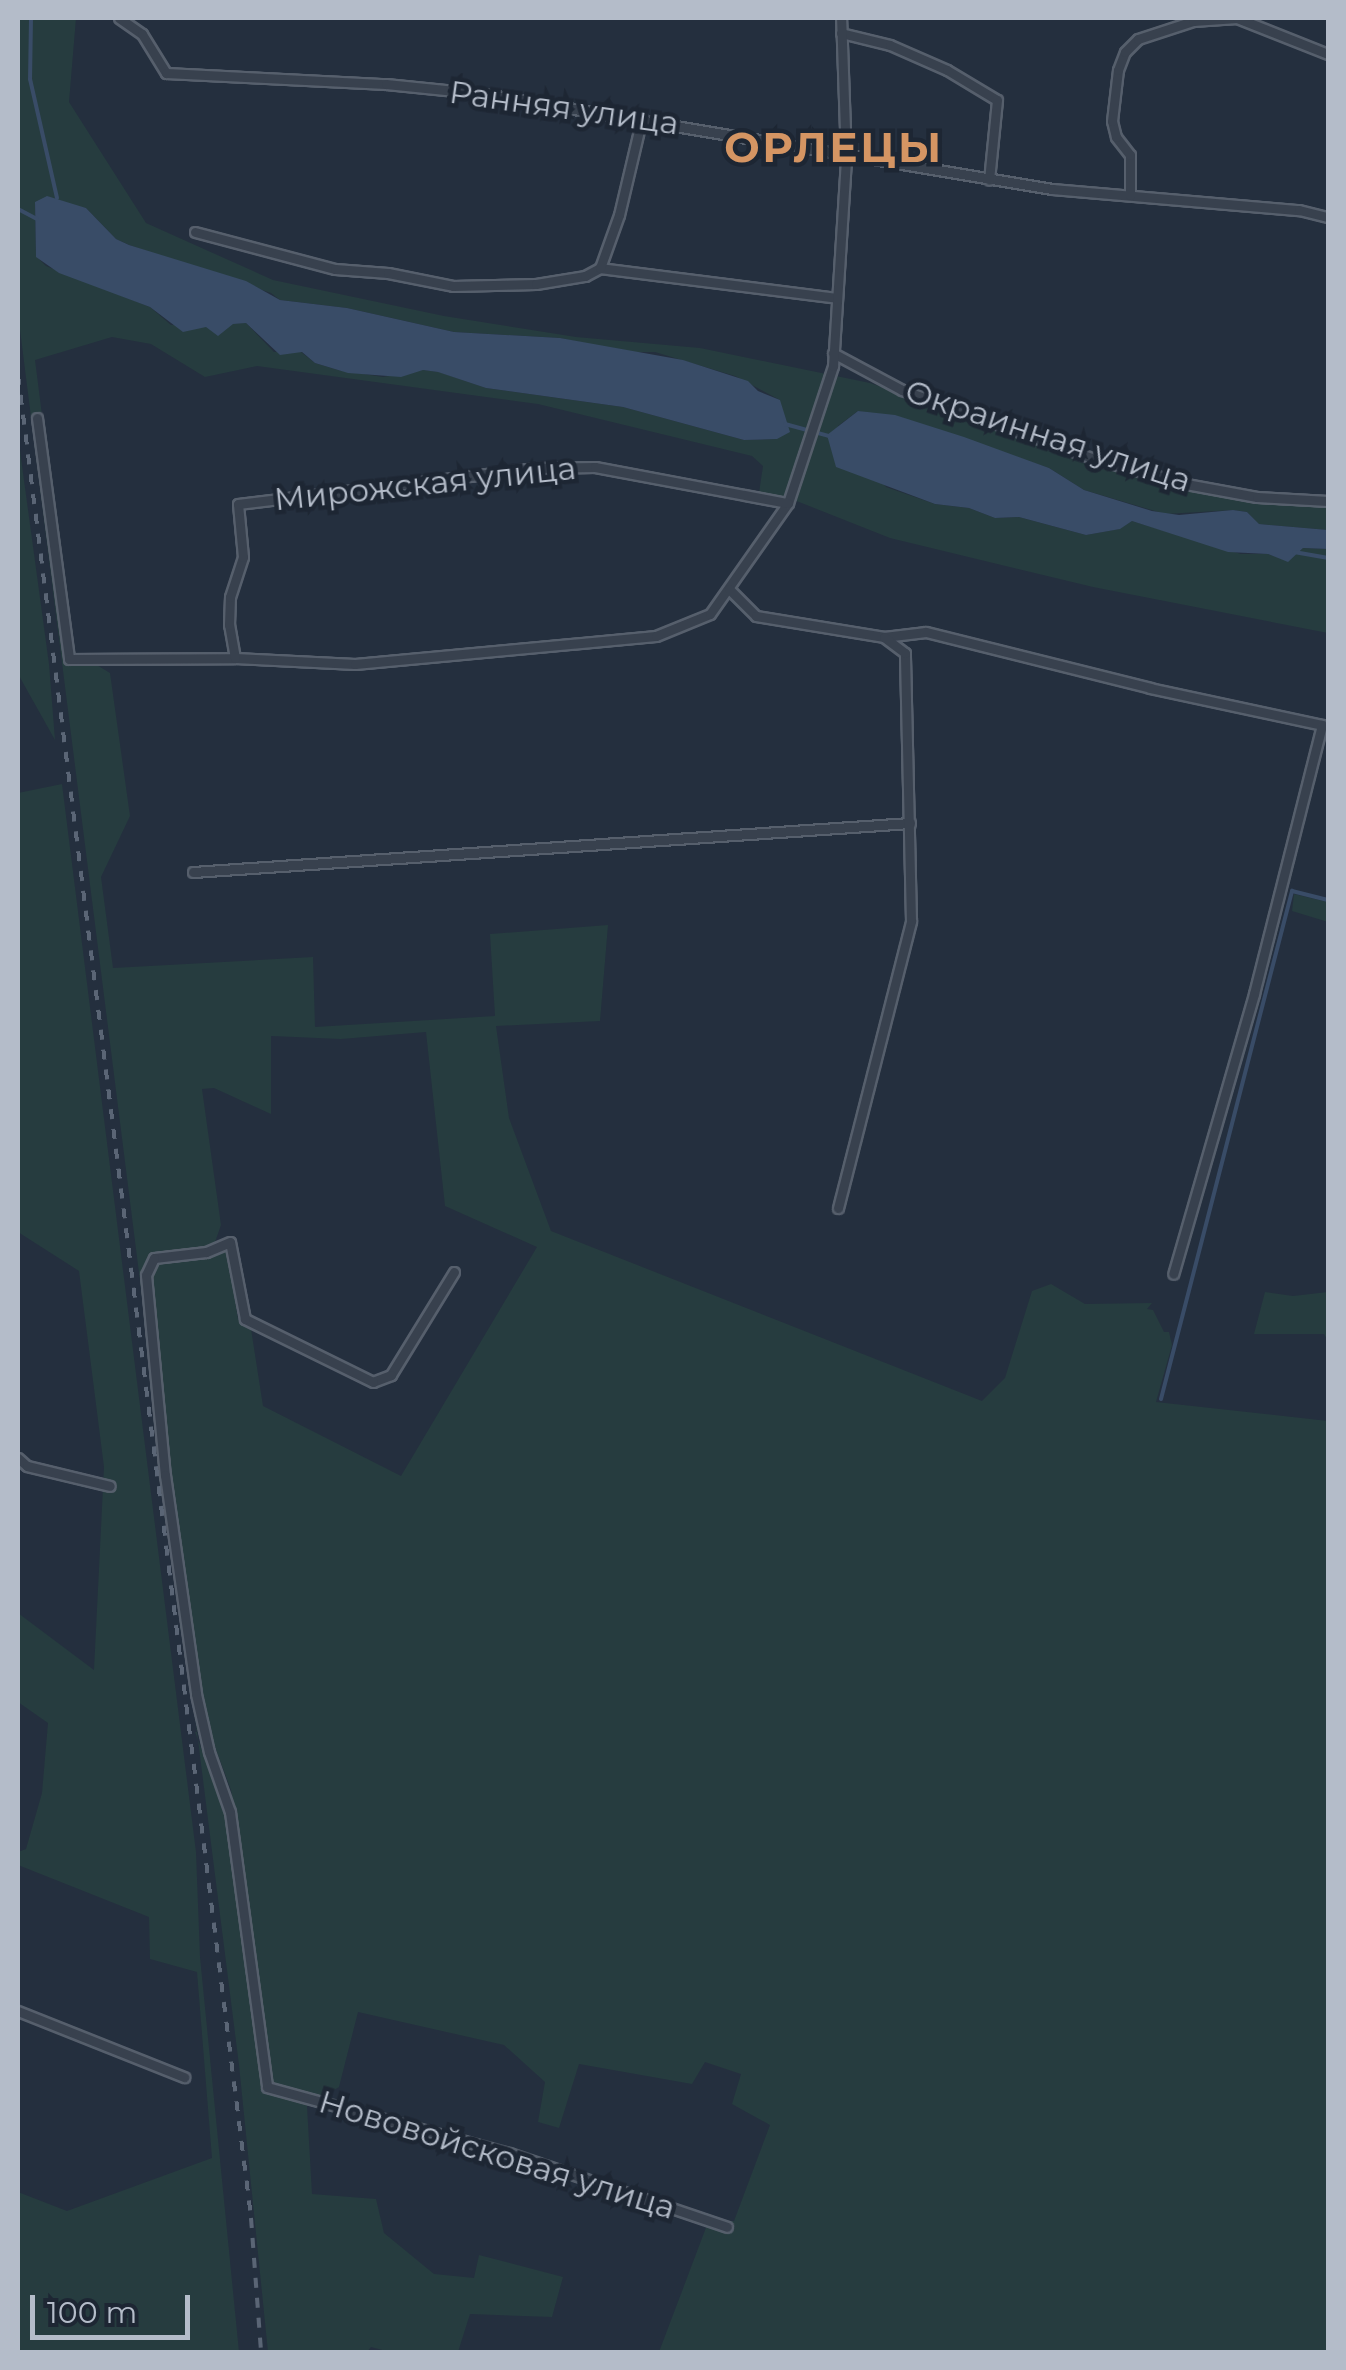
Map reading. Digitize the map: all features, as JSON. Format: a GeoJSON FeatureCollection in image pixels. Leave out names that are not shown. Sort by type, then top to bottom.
{"type":"FeatureCollection","features":[{"type":"Feature","properties":{"kind":"street","name":"Ранняя улица"},"geometry":{"type":"LineString","coordinates":[[119,18],[142,34],[166,73],[386,84],[642,118],[846,158],[989,180],[1299,210],[1328,217]]}},
{"type":"Feature","properties":{"kind":"street"},"geometry":{"type":"LineString","coordinates":[[36,418],[69,659],[236,658],[355,664],[656,636],[710,614],[788,503],[834,353],[846,158],[841,18]]}},
{"type":"Feature","properties":{"kind":"street"},"geometry":{"type":"LineString","coordinates":[[1130,196],[1130,155],[1116,137],[1112,121],[1118,70],[1138,39],[1193,21],[1236,18],[1328,54]]}},
{"type":"Feature","properties":{"kind":"street"},"geometry":{"type":"LineString","coordinates":[[841,33],[890,45],[996,100],[989,180]]}},
{"type":"Feature","properties":{"kind":"street"},"geometry":{"type":"LineString","coordinates":[[600,268],[619,215],[642,118]]}},
{"type":"Feature","properties":{"kind":"street"},"geometry":{"type":"LineString","coordinates":[[195,232],[335,269],[388,273],[453,286],[536,284],[585,276],[600,268],[836,298]]}},
{"type":"Feature","properties":{"kind":"street","name":"Окраинная улица"},"geometry":{"type":"LineString","coordinates":[[834,353],[902,390],[1095,459],[1186,484],[1257,498],[1328,501]]}},
{"type":"Feature","properties":{"kind":"street","name":"Мирожская улица"},"geometry":{"type":"LineString","coordinates":[[236,658],[229,625],[230,597],[244,557],[238,504],[466,475],[595,467],[788,503]]}},
{"type":"Feature","properties":{"kind":"street"},"geometry":{"type":"LineString","coordinates":[[729,589],[756,616],[884,636],[926,632],[1150,688],[1322,725],[1254,994],[1173,1274]]}},
{"type":"Feature","properties":{"kind":"street"},"geometry":{"type":"LineString","coordinates":[[838,1208],[911,921],[905,653],[884,636]]}},
{"type":"Feature","properties":{"kind":"street"},"geometry":{"type":"LineString","coordinates":[[194,872],[910,823]]}},
{"type":"Feature","properties":{"kind":"street","name":"Нововойсковая улица"},"geometry":{"type":"LineString","coordinates":[[454,1272],[390,1375],[373,1382],[245,1318],[230,1242],[154,1258],[146,1275],[165,1474],[193,1676],[208,1752],[230,1812],[267,2087],[508,2154],[727,2227]]}},
{"type":"Feature","properties":{"kind":"street"},"geometry":{"type":"LineString","coordinates":[[18,1458],[27,1466],[110,1486]]}},
{"type":"Feature","properties":{"kind":"street"},"geometry":{"type":"LineString","coordinates":[[18,2011],[184,2076]]}},
{"type":"Feature","properties":{"kind":"green space"},"geometry":{"type":"Polygon","coordinates":[[[18,18],[76,18],[69,102],[146,223],[273,280],[444,316],[576,337],[700,348],[870,383],[1182,489],[1257,501],[1328,503],[1328,530],[1258,524],[1247,512],[1234,510],[1165,514],[1084,490],[1049,468],[914,422],[858,411],[838,426],[886,487],[935,504],[969,508],[995,518],[1019,517],[1086,535],[1119,529],[1132,521],[1241,554],[1268,554],[1288,561],[1303,548],[1328,549],[1328,633],[1093,587],[890,538],[794,500],[759,493],[763,466],[752,456],[538,404],[257,366],[205,377],[151,344],[112,337],[35,360],[72,650],[110,673],[130,816],[101,877],[113,968],[313,957],[315,1027],[495,1016],[490,934],[608,925],[600,1021],[496,1026],[509,1118],[551,1231],[982,1401],[1005,1378],[1032,1291],[1051,1284],[1085,1304],[1152,1303],[1147,1309],[1153,1310],[1164,1332],[1169,1332],[1172,1345],[1156,1402],[1328,1421],[1328,2352],[659,2352],[707,2225],[734,2221],[770,2125],[732,2104],[741,2074],[705,2062],[692,2084],[579,2064],[559,2128],[538,2122],[545,2082],[504,2045],[358,2012],[339,2087],[307,2106],[312,2194],[376,2199],[384,2233],[434,2274],[474,2278],[479,2255],[563,2277],[552,2317],[470,2314],[458,2352],[390,2352],[371,2347],[367,2352],[268,2352],[239,2065],[198,1740],[226,1814],[264,2081],[272,2081],[231,1790],[209,1731],[197,1732],[18,314],[18,18]],[[35,202],[36,256],[46,266],[150,307],[171,325],[246,323],[274,352],[301,352],[315,363],[338,370],[383,377],[423,370],[439,372],[486,388],[623,407],[744,440],[777,439],[780,400],[735,376],[655,352],[628,352],[560,338],[454,332],[347,308],[280,300],[271,293],[116,239],[86,208],[35,202]],[[426,1032],[341,1039],[271,1036],[271,1114],[214,1088],[202,1089],[221,1225],[214,1245],[156,1253],[158,1261],[227,1251],[238,1319],[251,1329],[263,1406],[401,1476],[537,1247],[445,1206],[426,1032]]]}},
{"type":"Feature","properties":{"kind":"green space"},"geometry":{"type":"Polygon","coordinates":[[[18,436],[49,664],[55,740],[18,674],[18,436]]]}},
{"type":"Feature","properties":{"kind":"green space"},"geometry":{"type":"Polygon","coordinates":[[[62,784],[196,1852],[200,1957],[239,2352],[18,2352],[18,2192],[67,2211],[212,2158],[197,1972],[150,1959],[149,1917],[18,1865],[18,1852],[26,1849],[42,1793],[48,1723],[18,1702],[18,1613],[94,1670],[104,1467],[79,1271],[18,1232],[18,793],[62,784]]]}},
{"type":"Feature","properties":{"kind":"green space"},"geometry":{"type":"Polygon","coordinates":[[[1294,894],[1328,902],[1328,922],[1292,911],[1294,894]]]}},
{"type":"Feature","properties":{"kind":"green space"},"geometry":{"type":"Polygon","coordinates":[[[1265,1292],[1293,1296],[1328,1292],[1328,1341],[1324,1334],[1254,1334],[1265,1292]]]}},
{"type":"Feature","properties":{"kind":"water"},"geometry":{"type":"Polygon","coordinates":[[[47,196],[86,208],[116,239],[129,245],[246,281],[280,300],[347,308],[454,332],[560,338],[683,360],[748,381],[758,391],[780,400],[790,432],[777,439],[744,440],[623,407],[486,388],[438,372],[423,370],[401,377],[348,373],[315,363],[302,352],[280,355],[246,323],[233,324],[218,336],[206,327],[183,332],[150,307],[59,273],[36,257],[35,202],[47,196]]]}},
{"type":"Feature","properties":{"kind":"water"},"geometry":{"type":"Polygon","coordinates":[[[858,411],[895,415],[964,437],[1049,468],[1084,490],[1152,511],[1179,515],[1233,510],[1247,512],[1259,524],[1328,530],[1328,549],[1303,548],[1288,562],[1268,554],[1228,552],[1132,521],[1120,529],[1086,535],[1019,517],[995,518],[969,508],[935,504],[836,467],[827,435],[858,411]]]}},
{"type":"Feature","properties":{"kind":"waterway"},"geometry":{"type":"LineString","coordinates":[[31,18],[30,79],[57,198]]}},
{"type":"Feature","properties":{"kind":"waterway"},"geometry":{"type":"LineString","coordinates":[[18,209],[37,219]]}},
{"type":"Feature","properties":{"kind":"waterway"},"geometry":{"type":"LineString","coordinates":[[785,424],[829,436]]}},
{"type":"Feature","properties":{"kind":"waterway"},"geometry":{"type":"LineString","coordinates":[[1294,552],[1328,558]]}},
{"type":"Feature","properties":{"kind":"waterway"},"geometry":{"type":"LineString","coordinates":[[1161,1399],[1292,891],[1328,900]]}},
{"type":"Feature","properties":{"kind":"railway"},"geometry":{"type":"LineString","coordinates":[[18,375],[251,2218],[261,2352]]}},
{"type":"Feature","properties":{"kind":"district","name":"ОРЛЕЦЫ"},"geometry":{"type":"Point","coordinates":[834,147]}}]}
